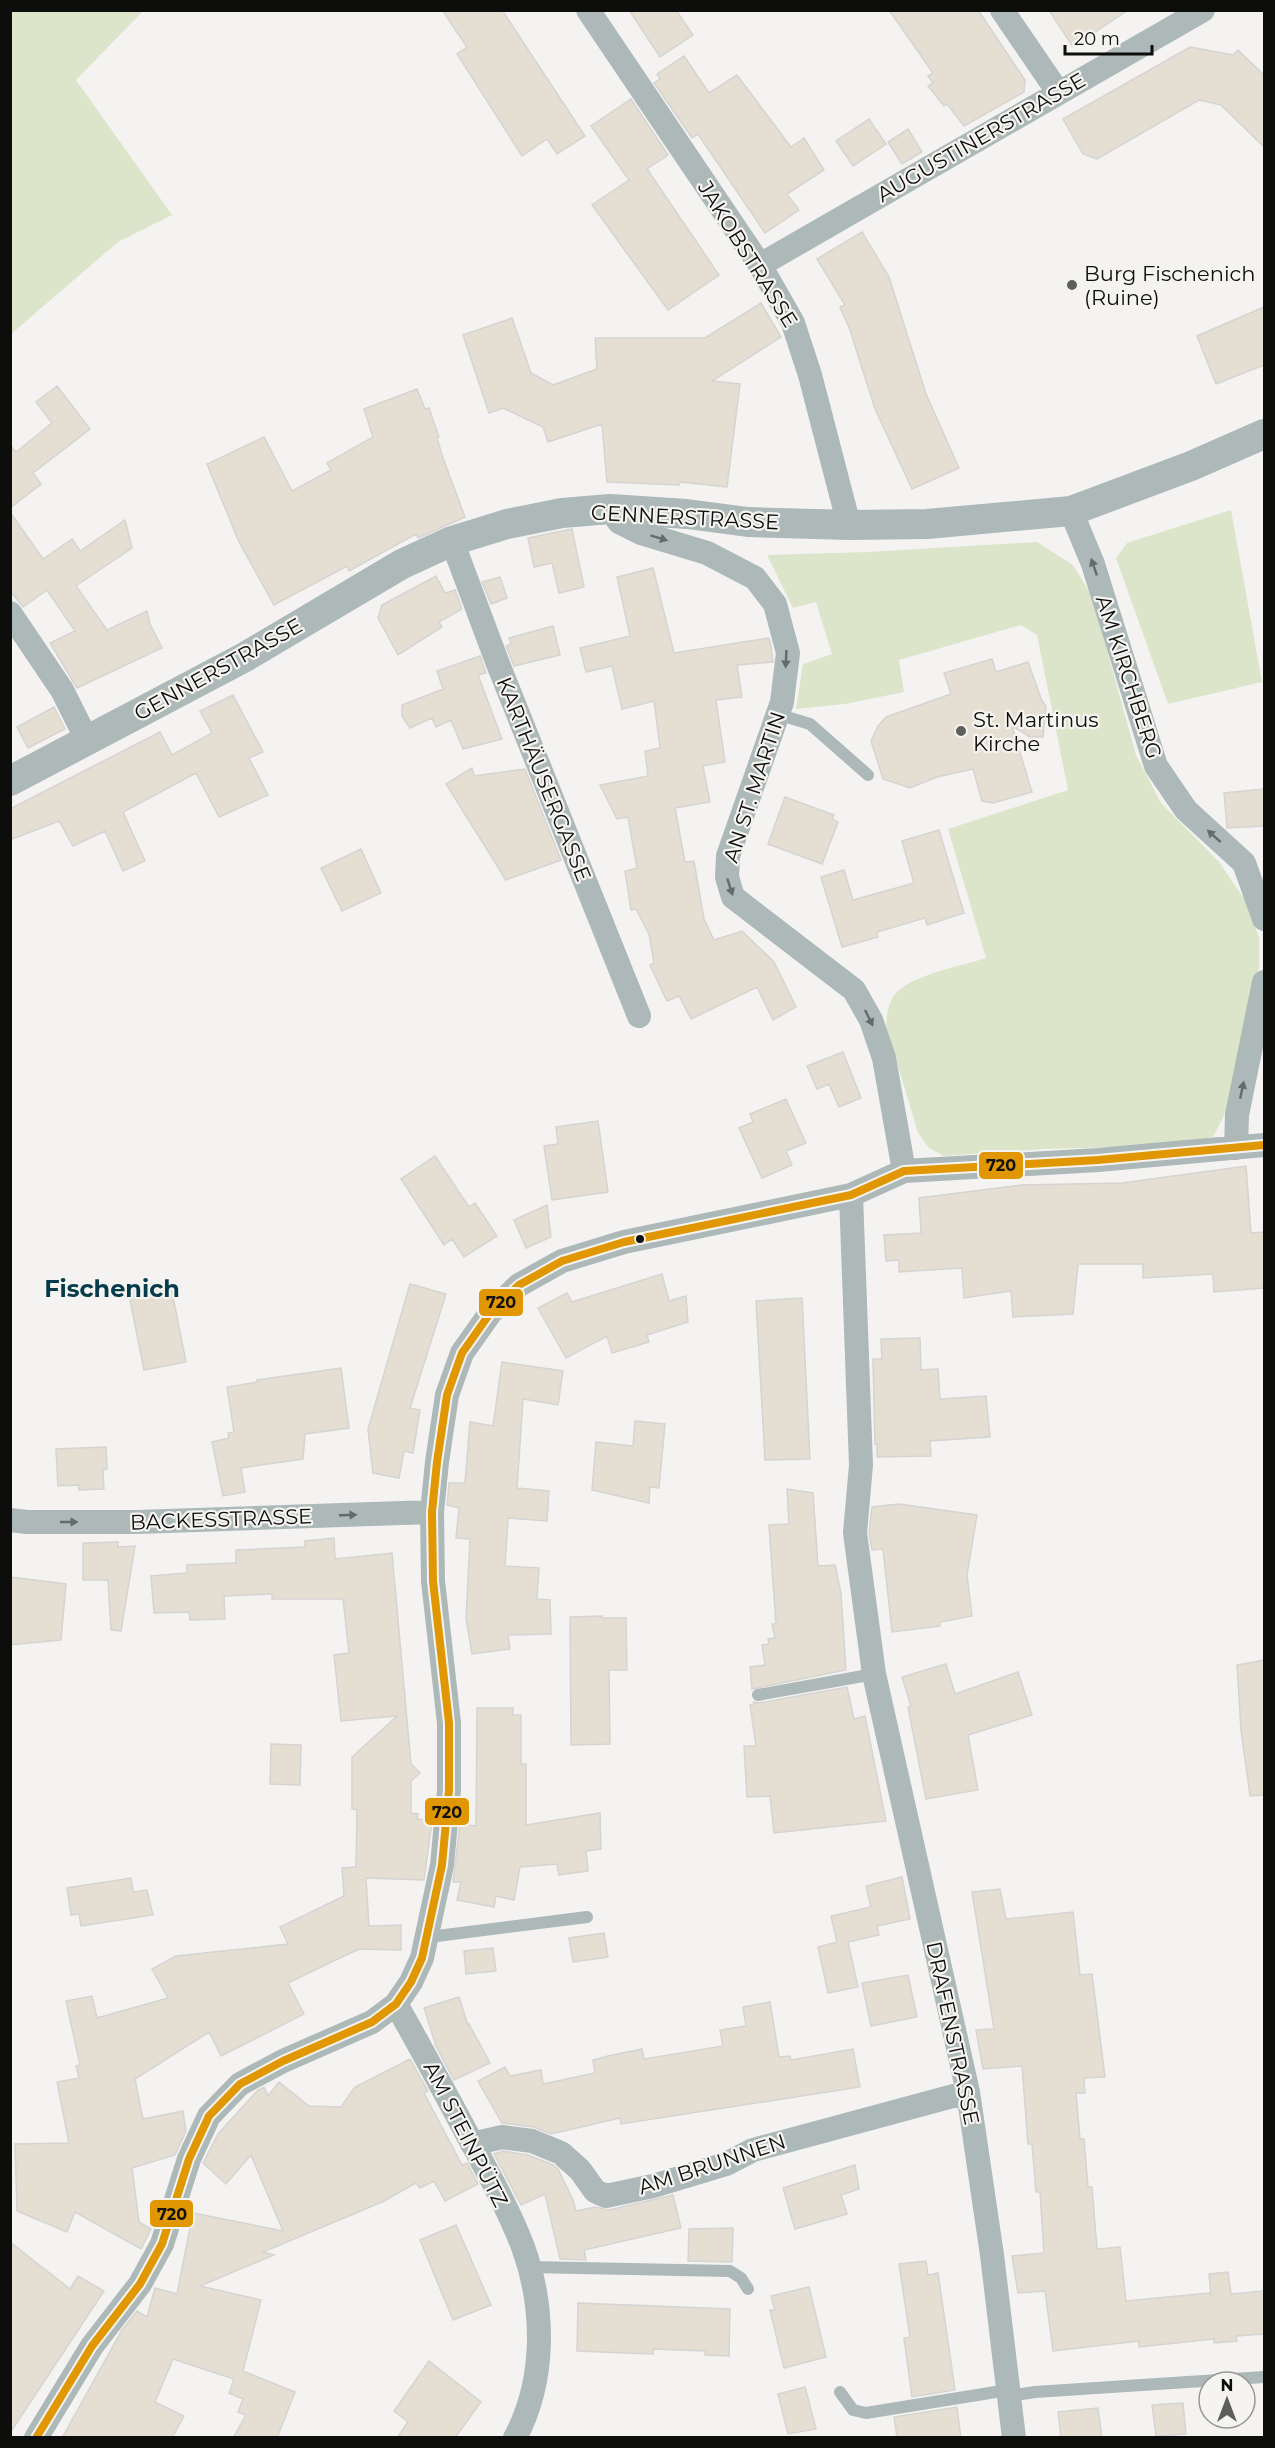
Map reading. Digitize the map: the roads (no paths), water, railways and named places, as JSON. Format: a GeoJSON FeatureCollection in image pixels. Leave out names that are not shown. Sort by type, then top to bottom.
{"type":"FeatureCollection","features":[{"type":"Feature","properties":{"kind":"street","name":"JAKOBSTRASSE"},"geometry":{"type":"LineString","coordinates":[[588,10],[760,265],[793,323],[810,375],[849,525]]}},
{"type":"Feature","properties":{"kind":"street"},"geometry":{"type":"LineString","coordinates":[[1002,10],[1058,92]]}},
{"type":"Feature","properties":{"kind":"street","name":"AUGUSTINERSTRASSE"},"geometry":{"type":"LineString","coordinates":[[760,265],[1203,10]]}},
{"type":"Feature","properties":{"kind":"street","name":"GENNERSTRASSE"},"geometry":{"type":"LineString","coordinates":[[10,781],[245,657],[402,564],[452,541],[507,524],[562,513],[610,509],[687,514],[748,522],[849,525],[927,524],[1071,511],[1191,466],[1264,434]]}},
{"type":"Feature","properties":{"kind":"street","name":"AN ST. MARTIN"},"geometry":{"type":"LineString","coordinates":[[610,509],[619,522],[641,533],[707,553],[755,578],[775,604],[788,653],[782,702],[728,856],[727,877],[733,897],[854,990],[871,1020],[884,1058],[904,1171]]}},
{"type":"Feature","properties":{"kind":"street","name":"AM KIRCHBERG"},"geometry":{"type":"LineString","coordinates":[[1071,511],[1093,564],[1156,766],[1186,810],[1254,860],[1264,919]]}},
{"type":"Feature","properties":{"kind":"street","name":"KARTHÄUSERGASSE"},"geometry":{"type":"LineString","coordinates":[[452,541],[498,664],[639,1016]]}},
{"type":"Feature","properties":{"kind":"street"},"geometry":{"type":"LineString","coordinates":[[10,612],[62,690],[87,740]]}},
{"type":"Feature","properties":{"kind":"street"},"geometry":{"type":"LineString","coordinates":[[1236,1148],[1237,1115],[1264,982]]}},
{"type":"Feature","properties":{"kind":"street"},"geometry":{"type":"LineString","coordinates":[[36,2438],[92,2346],[140,2284],[162,2244],[189,2159],[209,2116],[240,2084],[283,2061],[372,2022],[396,2004],[411,1982],[422,1958],[429,1937],[442,1865],[449,1790],[449,1723],[433,1581],[432,1512],[447,1395],[462,1353],[490,1312],[519,1285],[562,1261],[624,1242],[851,1196],[904,1171],[1098,1160],[1264,1145]]}},
{"type":"Feature","properties":{"kind":"street","name":"DRAFENSTRASSE"},"geometry":{"type":"LineString","coordinates":[[851,1196],[861,1465],[855,1533],[874,1674],[968,2092],[1014,2438]]}},
{"type":"Feature","properties":{"kind":"street","name":"BACKESSTRASSE"},"geometry":{"type":"LineString","coordinates":[[10,1520],[137,1522],[432,1512]]}},
{"type":"Feature","properties":{"kind":"street","name":"AM STEINPÜTZ"},"geometry":{"type":"LineString","coordinates":[[396,2004],[472,2144],[523,2247],[529,2266],[540,2324],[538,2364],[530,2404],[516,2438]]}},
{"type":"Feature","properties":{"kind":"street","name":"AM BRUNNEN"},"geometry":{"type":"LineString","coordinates":[[472,2144],[502,2137],[532,2141],[561,2153],[580,2170],[594,2191],[606,2196],[653,2186],[726,2164],[753,2150],[968,2092]]}},
{"type":"Feature","properties":{"kind":"lane"},"geometry":{"type":"LineString","coordinates":[[777,714],[810,724],[868,775]]}},
{"type":"Feature","properties":{"kind":"lane"},"geometry":{"type":"LineString","coordinates":[[758,1695],[874,1674]]}},
{"type":"Feature","properties":{"kind":"lane"},"geometry":{"type":"LineString","coordinates":[[429,1937],[587,1917]]}},
{"type":"Feature","properties":{"kind":"lane"},"geometry":{"type":"LineString","coordinates":[[529,2266],[730,2271],[741,2278],[748,2289]]}},
{"type":"Feature","properties":{"kind":"lane"},"geometry":{"type":"LineString","coordinates":[[840,2392],[853,2410],[866,2413],[1008,2393],[1264,2377]]}},
{"type":"Feature","properties":{"kind":"place","name":"Burg Fischenich (Ruine)"},"geometry":{"type":"Point","coordinates":[1072,285]}},
{"type":"Feature","properties":{"kind":"place","name":"St. Martinus Kirche"},"geometry":{"type":"Point","coordinates":[961,731]}},
{"type":"Feature","properties":{"kind":"district","name":"Fischenich"},"geometry":{"type":"Point","coordinates":[112,1288]}}]}
